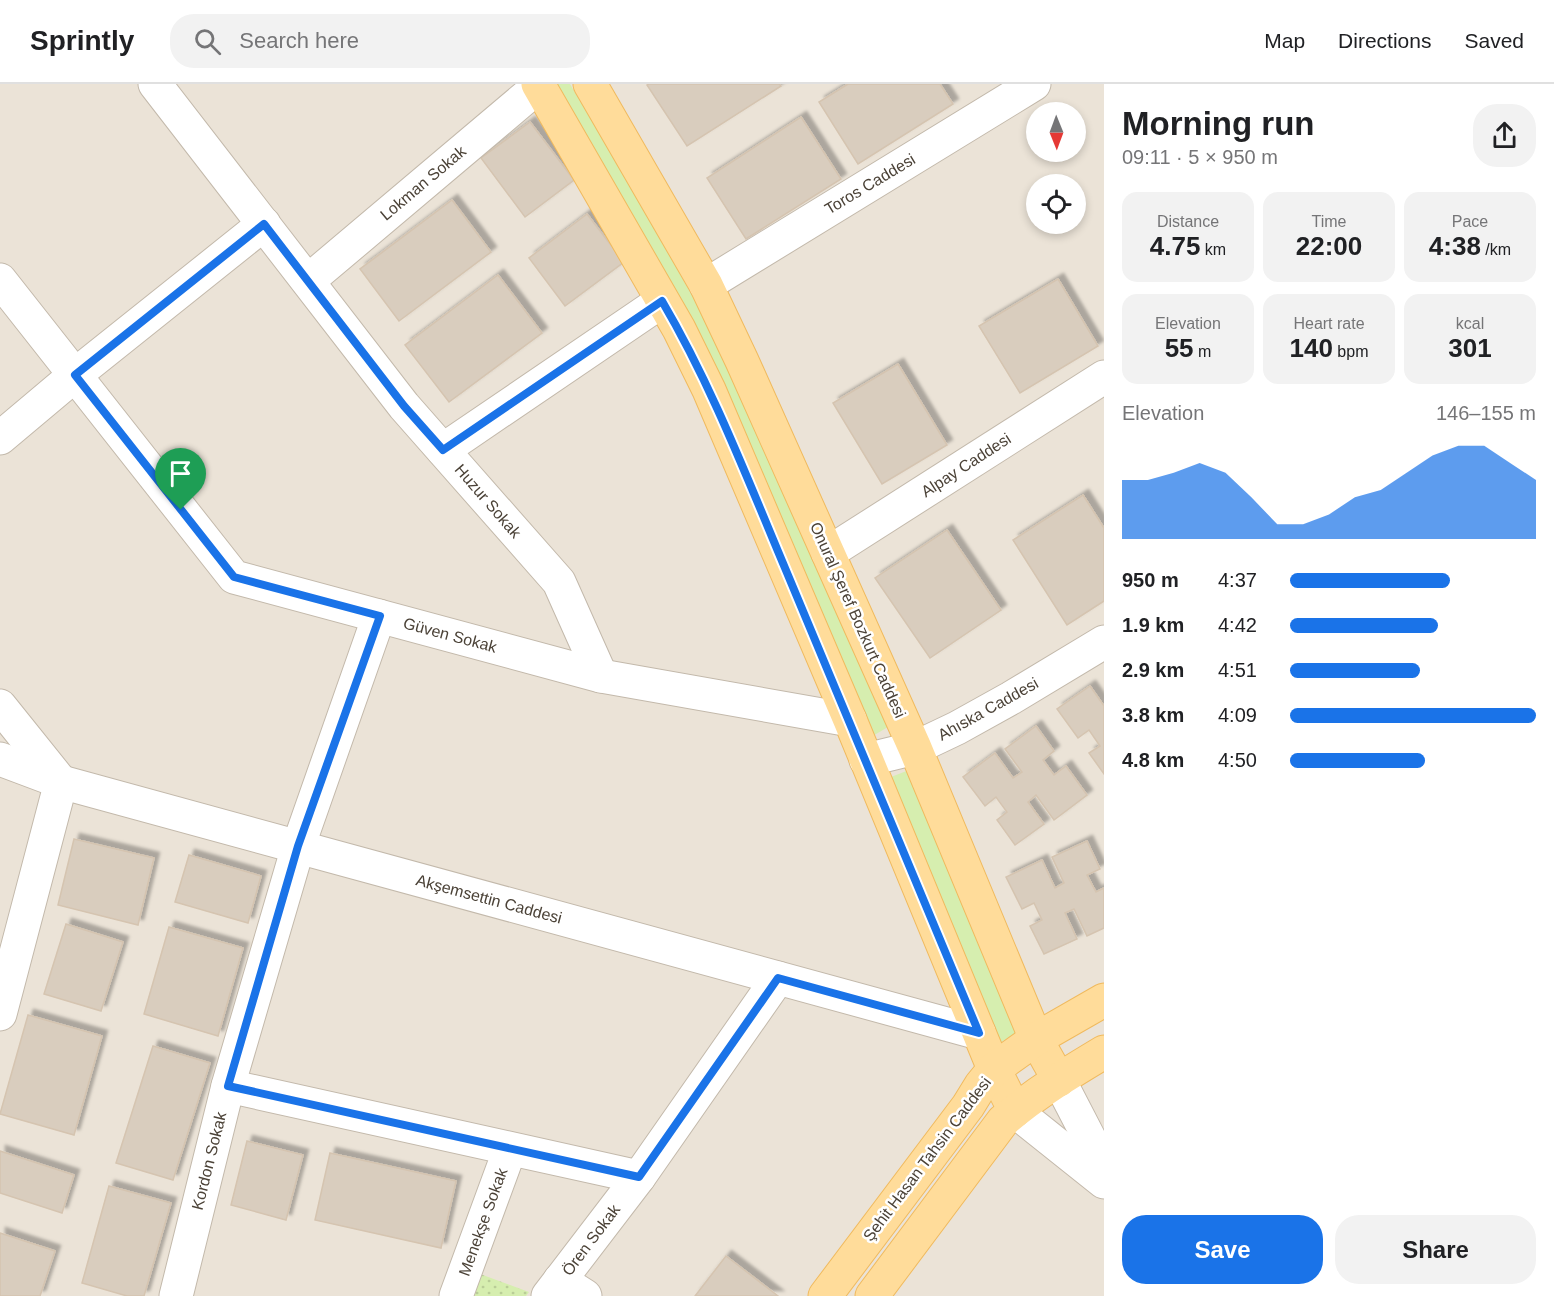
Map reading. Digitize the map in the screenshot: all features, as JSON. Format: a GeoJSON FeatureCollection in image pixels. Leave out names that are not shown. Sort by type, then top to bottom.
{"type":"FeatureCollection","features":[{"type":"Feature","properties":{"kind":"main road","name":"Onural Şeref Bozkurt Caddesi"},"geometry":{"type":"LineString","coordinates":[[590,84],[705,285],[742,361],[915,748],[1036,1039],[1059,1080]]}},
{"type":"Feature","properties":{"kind":"main road"},"geometry":{"type":"LineString","coordinates":[[538,85],[679,329],[709,390],[850,720],[994,1069],[1015,1111]]}},
{"type":"Feature","properties":{"kind":"main road","name":"Şehit Hasan Tahsin Caddesi"},"geometry":{"type":"LineString","coordinates":[[825,1296],[994,1069],[1036,1039],[1104,1000]]}},
{"type":"Feature","properties":{"kind":"main road"},"geometry":{"type":"LineString","coordinates":[[872,1296],[1003,1121],[1059,1080],[1104,1052]]}},
{"type":"Feature","properties":{"kind":"street","name":"Toros Caddesi"},"geometry":{"type":"LineString","coordinates":[[705,285],[1034,84]]}},
{"type":"Feature","properties":{"kind":"street","name":"Lokman Sokak"},"geometry":{"type":"LineString","coordinates":[[308,281],[538,85]]}},
{"type":"Feature","properties":{"kind":"street","name":"Huzur Sokak"},"geometry":{"type":"LineString","coordinates":[[168,89],[264,224],[404,406],[559,582],[601,676]]}},
{"type":"Feature","properties":{"kind":"street"},"geometry":{"type":"LineString","coordinates":[[0,438],[264,224]]}},
{"type":"Feature","properties":{"kind":"street","name":"Güven Sokak"},"geometry":{"type":"LineString","coordinates":[[0,280],[234,577],[601,676],[850,720]]}},
{"type":"Feature","properties":{"kind":"street"},"geometry":{"type":"LineString","coordinates":[[443,450],[662,301]]}},
{"type":"Feature","properties":{"kind":"street","name":"Alpay Caddesi"},"geometry":{"type":"LineString","coordinates":[[828,553],[1104,377]]}},
{"type":"Feature","properties":{"kind":"street","name":"Kordon Sokak"},"geometry":{"type":"LineString","coordinates":[[176,1296],[228,1086],[298,846],[380,616]]}},
{"type":"Feature","properties":{"kind":"street","name":"Ahıska Caddesi"},"geometry":{"type":"LineString","coordinates":[[866,760],[915,748],[957,728],[1104,642]]}},
{"type":"Feature","properties":{"kind":"street"},"geometry":{"type":"LineString","coordinates":[[0,706],[61,782],[0,1014]]}},
{"type":"Feature","properties":{"kind":"street","name":"Akşemsettin Caddesi"},"geometry":{"type":"LineString","coordinates":[[0,759],[61,782],[979,1033]]}},
{"type":"Feature","properties":{"kind":"street","name":"Ören Sokak"},"geometry":{"type":"LineString","coordinates":[[565,1291],[639,1177],[778,978]]}},
{"type":"Feature","properties":{"kind":"street","name":"Onural Şeref Bozkurt Caddesi"},"geometry":{"type":"LineString","coordinates":[[1059,1080],[1104,1167]]}},
{"type":"Feature","properties":{"kind":"street"},"geometry":{"type":"LineString","coordinates":[[228,1086],[639,1177]]}},
{"type":"Feature","properties":{"kind":"street"},"geometry":{"type":"LineString","coordinates":[[1015,1111],[1104,1182]]}},
{"type":"Feature","properties":{"kind":"street","name":"Menekşe Sokak"},"geometry":{"type":"LineString","coordinates":[[456,1296],[510,1149]]}},
{"type":"Feature","properties":{"kind":"shaded area"},"geometry":{"type":"Polygon","coordinates":[[[0,84],[1104,84],[1104,1296],[0,1296],[0,84]]]}},
{"type":"Feature","properties":{"kind":"green space"},"geometry":{"type":"Polygon","coordinates":[[[550,84],[570,84],[640,202],[724,356],[888,727],[871,737],[550,84]]]}},
{"type":"Feature","properties":{"kind":"green space"},"geometry":{"type":"Polygon","coordinates":[[[909,770],[1018,1032],[1001,1042],[891,777],[909,770]]]}},
{"type":"Feature","properties":{"kind":"green space"},"geometry":{"type":"Polygon","coordinates":[[[472,1271],[529,1292],[526,1296],[463,1296],[472,1271]]]}},
{"type":"Feature","properties":{"kind":"building"},"geometry":{"type":"Polygon","coordinates":[[[779,84],[781,86],[687,146],[647,85],[779,84]]]}},
{"type":"Feature","properties":{"kind":"building"},"geometry":{"type":"Polygon","coordinates":[[[848,84],[940,84],[953,104],[858,164],[819,102],[848,84]]]}},
{"type":"Feature","properties":{"kind":"building"},"geometry":{"type":"Polygon","coordinates":[[[801,117],[841,179],[746,239],[707,178],[801,117]]]}},
{"type":"Feature","properties":{"kind":"building"},"geometry":{"type":"Polygon","coordinates":[[[530,122],[574,180],[525,217],[481,158],[530,122]]]}},
{"type":"Feature","properties":{"kind":"building"},"geometry":{"type":"Polygon","coordinates":[[[452,200],[491,252],[399,321],[360,269],[452,200]]]}},
{"type":"Feature","properties":{"kind":"building"},"geometry":{"type":"Polygon","coordinates":[[[587,214],[624,262],[565,306],[529,258],[587,214]]]}},
{"type":"Feature","properties":{"kind":"building"},"geometry":{"type":"Polygon","coordinates":[[[498,275],[542,333],[449,402],[405,345],[498,275]]]}},
{"type":"Feature","properties":{"kind":"building"},"geometry":{"type":"Polygon","coordinates":[[[1058,279],[1098,346],[1020,393],[979,326],[1058,279]]]}},
{"type":"Feature","properties":{"kind":"building"},"geometry":{"type":"Polygon","coordinates":[[[898,364],[947,445],[882,484],[833,403],[898,364]]]}},
{"type":"Feature","properties":{"kind":"building"},"geometry":{"type":"Polygon","coordinates":[[[1083,495],[1104,528],[1104,601],[1067,625],[1013,540],[1083,495]]]}},
{"type":"Feature","properties":{"kind":"building"},"geometry":{"type":"Polygon","coordinates":[[[947,530],[1001,610],[930,658],[875,578],[947,530]]]}},
{"type":"Feature","properties":{"kind":"building"},"geometry":{"type":"Polygon","coordinates":[[[1090,686],[1104,706],[1104,774],[1089,753],[1100,746],[1089,730],[1078,738],[1057,709],[1090,686]]]}},
{"type":"Feature","properties":{"kind":"building"},"geometry":{"type":"Polygon","coordinates":[[[1036,726],[1054,751],[1043,760],[1054,775],[1066,766],[1087,795],[1054,820],[1036,795],[1028,802],[1044,824],[1015,845],[997,820],[1007,812],[996,797],[985,806],[963,777],[995,753],[1013,778],[1022,772],[1005,749],[1036,726]]]}},
{"type":"Feature","properties":{"kind":"building"},"geometry":{"type":"Polygon","coordinates":[[[74,839],[154,858],[138,925],[58,905],[74,839]]]}},
{"type":"Feature","properties":{"kind":"building"},"geometry":{"type":"Polygon","coordinates":[[[1087,841],[1100,869],[1087,875],[1096,892],[1104,888],[1104,928],[1087,936],[1074,909],[1065,913],[1077,939],[1044,954],[1030,926],[1042,920],[1034,903],[1022,909],[1006,877],[1042,860],[1055,888],[1064,883],[1052,857],[1087,841]]]}},
{"type":"Feature","properties":{"kind":"building"},"geometry":{"type":"Polygon","coordinates":[[[189,855],[261,876],[248,923],[175,902],[189,855]]]}},
{"type":"Feature","properties":{"kind":"building"},"geometry":{"type":"Polygon","coordinates":[[[66,924],[123,942],[101,1011],[44,994],[66,924]]]}},
{"type":"Feature","properties":{"kind":"building"},"geometry":{"type":"Polygon","coordinates":[[[169,927],[243,948],[218,1036],[144,1014],[169,927]]]}},
{"type":"Feature","properties":{"kind":"building"},"geometry":{"type":"Polygon","coordinates":[[[28,1015],[102,1036],[74,1135],[0,1114],[28,1015]]]}},
{"type":"Feature","properties":{"kind":"building"},"geometry":{"type":"Polygon","coordinates":[[[153,1046],[210,1063],[173,1180],[116,1163],[153,1046]]]}},
{"type":"Feature","properties":{"kind":"building"},"geometry":{"type":"Polygon","coordinates":[[[247,1141],[303,1155],[286,1220],[231,1205],[247,1141]]]}},
{"type":"Feature","properties":{"kind":"building"},"geometry":{"type":"Polygon","coordinates":[[[0,1151],[74,1175],[62,1213],[0,1193],[0,1151]]]}},
{"type":"Feature","properties":{"kind":"building"},"geometry":{"type":"Polygon","coordinates":[[[330,1153],[456,1181],[441,1248],[315,1220],[330,1153]]]}},
{"type":"Feature","properties":{"kind":"building"},"geometry":{"type":"Polygon","coordinates":[[[109,1186],[171,1203],[144,1296],[127,1296],[82,1283],[109,1186]]]}},
{"type":"Feature","properties":{"kind":"building"},"geometry":{"type":"Polygon","coordinates":[[[0,1233],[55,1251],[40,1296],[0,1296],[0,1233]]]}},
{"type":"Feature","properties":{"kind":"building"},"geometry":{"type":"Polygon","coordinates":[[[726,1256],[778,1296],[695,1296],[726,1256]]]}},
{"type":"Feature","properties":{"kind":"route"},"geometry":{"type":"LineString","coordinates":[[264,224],[404,406],[443,450],[662,301],[679,329],[709,390],[850,720],[979,1033],[778,978],[639,1177],[228,1086],[298,846],[380,616],[234,577],[181,510],[75,375],[264,224]]}}]}
